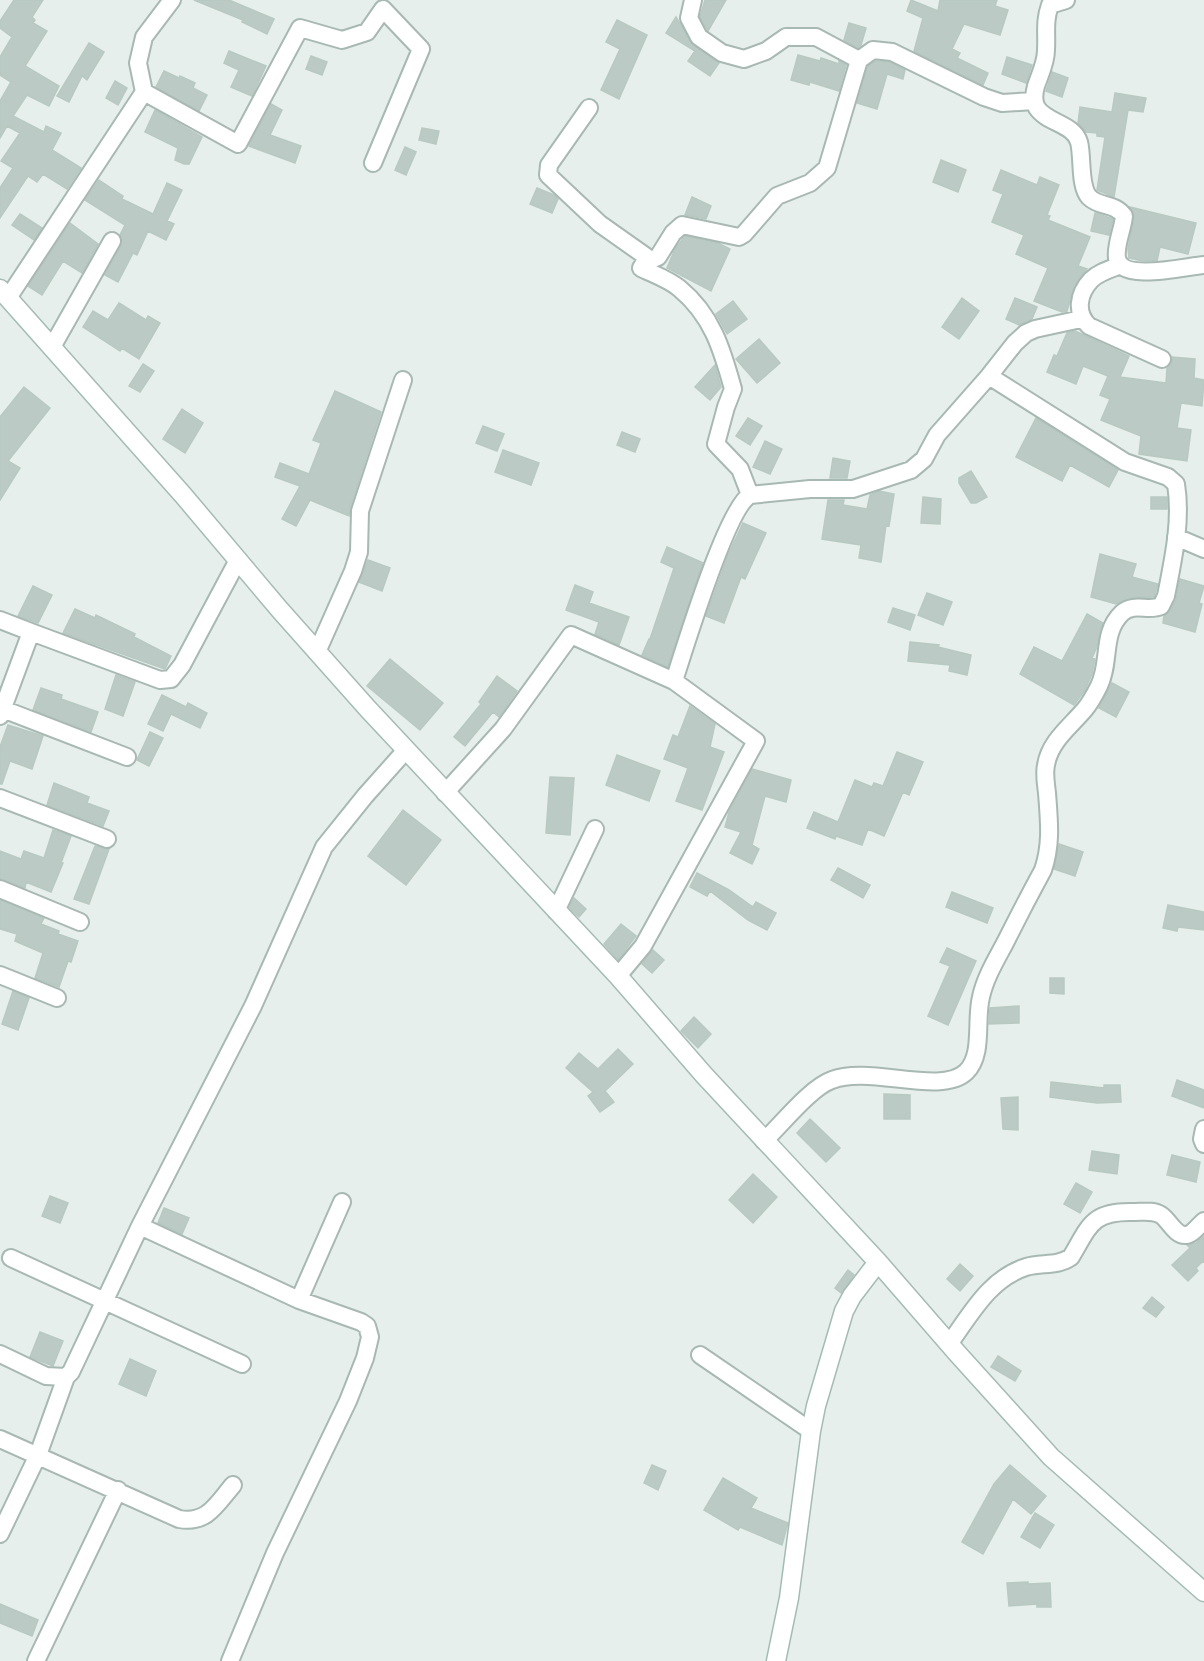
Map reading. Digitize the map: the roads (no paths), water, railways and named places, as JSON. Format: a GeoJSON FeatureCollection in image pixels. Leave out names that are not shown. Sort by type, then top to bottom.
{"type":"FeatureCollection","features":[{"type":"Feature","properties":{"kind":"main road"},"geometry":{"type":"LineString","coordinates":[[4,293],[176,486],[317,652],[445,793],[618,976],[764,1141],[878,1262],[1051,1457],[1203,1588]]}},
{"type":"Feature","properties":{"kind":"main road"},"geometry":{"type":"LineString","coordinates":[[776,1661],[789,1598],[816,1406],[844,1311],[852,1296],[878,1262]]}},
{"type":"Feature","properties":{"kind":"street"},"geometry":{"type":"LineString","coordinates":[[4,293],[144,92],[138,63],[144,37],[172,0]]}},
{"type":"Feature","properties":{"kind":"street"},"geometry":{"type":"LineString","coordinates":[[693,0],[689,18],[699,37],[722,53],[744,59],[766,51],[786,36],[816,37],[859,60]]}},
{"type":"Feature","properties":{"kind":"street"},"geometry":{"type":"LineString","coordinates":[[1066,0],[1050,4],[1045,19],[1046,50],[1034,91],[1034,101],[1038,110],[1074,132],[1079,141],[1087,194],[1094,201],[1119,209],[1124,216],[1117,251],[1117,259],[1121,266]]}},
{"type":"Feature","properties":{"kind":"street"},"geometry":{"type":"LineString","coordinates":[[144,92],[238,144],[300,28],[342,40],[367,32],[385,5],[421,49],[373,163]]}},
{"type":"Feature","properties":{"kind":"street"},"geometry":{"type":"LineString","coordinates":[[589,108],[549,165],[549,175],[600,224],[651,260],[658,257],[673,233],[682,225],[688,224],[739,237],[777,196],[800,188],[827,168],[859,60],[873,50],[892,51],[984,97],[1002,103],[1034,101]]}},
{"type":"Feature","properties":{"kind":"street"},"geometry":{"type":"LineString","coordinates":[[52,347],[112,241]]}},
{"type":"Feature","properties":{"kind":"street"},"geometry":{"type":"LineString","coordinates":[[647,258],[641,268],[677,286],[703,311],[722,351],[734,389],[726,407],[716,444],[740,469],[750,495]]}},
{"type":"Feature","properties":{"kind":"street"},"geometry":{"type":"LineString","coordinates":[[1162,359],[1089,326],[1081,319],[1079,307],[1082,292],[1092,279],[1107,270],[1121,266],[1142,272],[1204,264]]}},
{"type":"Feature","properties":{"kind":"street"},"geometry":{"type":"LineString","coordinates":[[674,681],[694,618],[728,529],[744,498],[750,495],[810,489],[853,489],[911,470],[924,459],[937,435],[1026,333],[1081,319]]}},
{"type":"Feature","properties":{"kind":"street"},"geometry":{"type":"LineString","coordinates":[[764,1141],[817,1088],[830,1080],[849,1075],[884,1076],[940,1083],[956,1079],[967,1072],[974,1060],[981,997],[988,976],[1048,855],[1050,842],[1046,765],[1050,749],[1086,708],[1100,685],[1104,672],[1106,643],[1121,614],[1129,609],[1141,607],[1155,609],[1161,606],[1166,596],[1176,537],[1178,496],[1176,483],[1168,477],[1125,462],[989,376]]}},
{"type":"Feature","properties":{"kind":"street"},"geometry":{"type":"LineString","coordinates":[[317,652],[352,572],[358,552],[360,511],[403,380]]}},
{"type":"Feature","properties":{"kind":"street"},"geometry":{"type":"LineString","coordinates":[[1176,537],[1204,549]]}},
{"type":"Feature","properties":{"kind":"street"},"geometry":{"type":"LineString","coordinates":[[0,620],[160,680],[171,679],[182,665],[238,560]]}},
{"type":"Feature","properties":{"kind":"street"},"geometry":{"type":"LineString","coordinates":[[31,632],[1,711],[127,757]]}},
{"type":"Feature","properties":{"kind":"street"},"geometry":{"type":"LineString","coordinates":[[445,793],[503,729],[571,635],[674,681],[756,741],[643,946],[618,976]]}},
{"type":"Feature","properties":{"kind":"street"},"geometry":{"type":"LineString","coordinates":[[0,1534],[38,1455],[66,1377],[75,1365],[140,1226],[253,1006],[324,847],[406,750]]}},
{"type":"Feature","properties":{"kind":"street"},"geometry":{"type":"LineString","coordinates":[[0,798],[107,839]]}},
{"type":"Feature","properties":{"kind":"street"},"geometry":{"type":"LineString","coordinates":[[556,911],[595,829]]}},
{"type":"Feature","properties":{"kind":"street"},"geometry":{"type":"LineString","coordinates":[[0,889],[80,922]]}},
{"type":"Feature","properties":{"kind":"street"},"geometry":{"type":"LineString","coordinates":[[0,975],[57,998]]}},
{"type":"Feature","properties":{"kind":"street"},"geometry":{"type":"LineString","coordinates":[[1204,1129],[1202,1139],[1204,1144]]}},
{"type":"Feature","properties":{"kind":"street"},"geometry":{"type":"LineString","coordinates":[[299,1300],[342,1202]]}},
{"type":"Feature","properties":{"kind":"street"},"geometry":{"type":"LineString","coordinates":[[949,1344],[995,1283],[1010,1273],[1029,1265],[1065,1261],[1071,1257],[1092,1222],[1102,1215],[1116,1211],[1151,1212],[1162,1216],[1178,1233],[1184,1236],[1189,1235],[1204,1221]]}},
{"type":"Feature","properties":{"kind":"street"},"geometry":{"type":"LineString","coordinates":[[140,1226],[299,1300],[361,1322],[367,1326],[370,1337],[365,1358],[348,1401],[275,1553],[230,1661]]}},
{"type":"Feature","properties":{"kind":"street"},"geometry":{"type":"LineString","coordinates":[[11,1258],[242,1364]]}},
{"type":"Feature","properties":{"kind":"street"},"geometry":{"type":"LineString","coordinates":[[0,1353],[46,1376],[66,1377]]}},
{"type":"Feature","properties":{"kind":"street"},"geometry":{"type":"LineString","coordinates":[[700,1355],[811,1431]]}},
{"type":"Feature","properties":{"kind":"street"},"geometry":{"type":"LineString","coordinates":[[0,1438],[178,1519],[188,1521],[206,1516],[234,1485]]}},
{"type":"Feature","properties":{"kind":"street"},"geometry":{"type":"LineString","coordinates":[[36,1661],[118,1490]]}}]}
